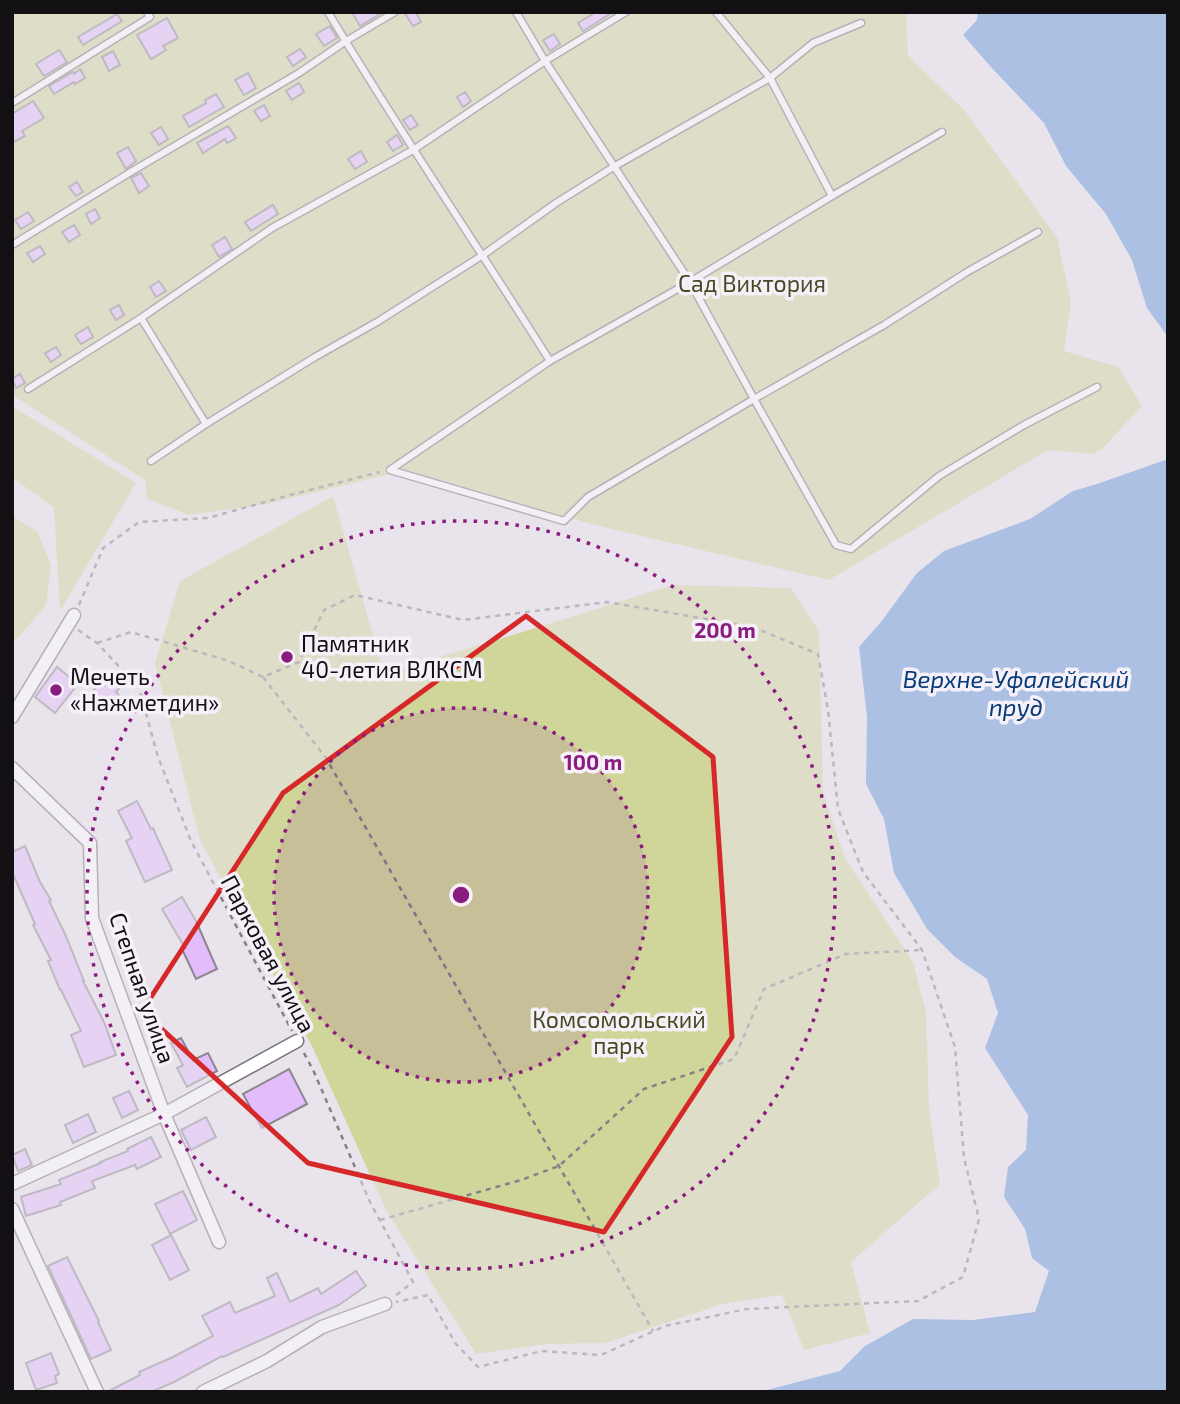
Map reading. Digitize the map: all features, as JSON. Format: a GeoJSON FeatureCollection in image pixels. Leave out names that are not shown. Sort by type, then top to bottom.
{"type":"FeatureCollection","features":[{"type":"Feature","properties":{"kind":"street"},"geometry":{"type":"LineString","coordinates":[[12,717],[72,620]]}},
{"type":"Feature","properties":{"kind":"street","name":"Степная улица"},"geometry":{"type":"LineString","coordinates":[[12,768],[90,842],[92,918],[164,1114],[219,1242]]}},
{"type":"Feature","properties":{"kind":"street"},"geometry":{"type":"LineString","coordinates":[[12,1184],[164,1114],[298,1041]]}},
{"type":"Feature","properties":{"kind":"street"},"geometry":{"type":"LineString","coordinates":[[12,1209],[97,1392]]}},
{"type":"Feature","properties":{"kind":"street"},"geometry":{"type":"LineString","coordinates":[[203,1392],[267,1361],[322,1327],[386,1304]]}},
{"type":"Feature","properties":{"kind":"lane"},"geometry":{"type":"LineString","coordinates":[[12,103],[150,17],[147,12]]}},
{"type":"Feature","properties":{"kind":"lane"},"geometry":{"type":"LineString","coordinates":[[328,12],[413,150],[550,361]]}},
{"type":"Feature","properties":{"kind":"lane"},"geometry":{"type":"LineString","coordinates":[[12,246],[395,12]]}},
{"type":"Feature","properties":{"kind":"lane"},"geometry":{"type":"LineString","coordinates":[[516,12],[545,61],[690,282],[836,545],[851,549],[939,476],[1024,425],[1097,387]]}},
{"type":"Feature","properties":{"kind":"lane"},"geometry":{"type":"LineString","coordinates":[[29,389],[141,318],[272,228],[413,150],[545,61],[626,12]]}},
{"type":"Feature","properties":{"kind":"lane"},"geometry":{"type":"LineString","coordinates":[[716,12],[770,78],[832,196]]}},
{"type":"Feature","properties":{"kind":"lane"},"geometry":{"type":"LineString","coordinates":[[151,461],[206,424],[483,255],[556,203],[615,166],[770,78],[813,43],[861,23]]}},
{"type":"Feature","properties":{"kind":"lane"},"geometry":{"type":"LineString","coordinates":[[390,470],[550,361],[690,282],[942,132]]}},
{"type":"Feature","properties":{"kind":"lane"},"geometry":{"type":"LineString","coordinates":[[390,470],[564,521],[587,497],[884,325],[967,272],[1038,232]]}},
{"type":"Feature","properties":{"kind":"lane"},"geometry":{"type":"LineString","coordinates":[[141,318],[206,424]]}},
{"type":"Feature","properties":{"kind":"path"},"geometry":{"type":"LineString","coordinates":[[72,620],[103,548],[139,522],[208,518],[390,470]]}},
{"type":"Feature","properties":{"kind":"path"},"geometry":{"type":"LineString","coordinates":[[263,677],[299,662],[324,610],[355,595],[463,620],[607,603],[753,626],[818,654],[828,710],[838,809],[863,872],[922,950],[955,1047],[964,1158],[979,1219],[963,1277],[918,1300],[747,1309],[665,1326],[601,1355],[542,1352],[478,1367],[456,1344],[428,1295],[386,1304]]}},
{"type":"Feature","properties":{"kind":"path","name":"Парковая улица"},"geometry":{"type":"LineString","coordinates":[[72,620],[139,688],[158,757],[191,841],[314,1072],[370,1202],[413,1282],[386,1304]]}},
{"type":"Feature","properties":{"kind":"path"},"geometry":{"type":"LineString","coordinates":[[97,643],[131,632],[229,661],[263,677],[327,758],[653,1331]]}},
{"type":"Feature","properties":{"kind":"path"},"geometry":{"type":"LineString","coordinates":[[380,1220],[521,1180],[559,1166],[644,1089],[734,1059],[764,989],[846,954],[922,950]]}},
{"type":"Feature","properties":{"kind":"highlighted area"},"geometry":{"type":"Polygon","coordinates":[[[526,616],[713,757],[732,1037],[604,1232],[308,1163],[142,1011],[283,793],[526,616]]]}},
{"type":"Feature","properties":{"kind":"green space","name":"Сад Виктория"},"geometry":{"type":"Polygon","coordinates":[[[12,12],[906,12],[908,56],[965,111],[1057,237],[1071,302],[1064,351],[1118,367],[1142,406],[1102,449],[1093,454],[1048,450],[829,580],[591,524],[406,470],[267,504],[189,515],[147,499],[145,480],[12,395],[12,12]]]}},
{"type":"Feature","properties":{"kind":"green space"},"geometry":{"type":"Polygon","coordinates":[[[12,406],[136,483],[60,611],[54,508],[12,477],[12,406]]]}},
{"type":"Feature","properties":{"kind":"green space","name":"Комсомольский парк"},"geometry":{"type":"Polygon","coordinates":[[[333,496],[384,673],[673,585],[791,588],[819,631],[823,792],[845,858],[913,962],[926,1012],[929,1108],[940,1184],[851,1262],[870,1333],[804,1350],[782,1295],[723,1304],[605,1343],[547,1344],[476,1354],[385,1208],[312,1046],[200,840],[155,663],[180,581],[333,496]]]}},
{"type":"Feature","properties":{"kind":"green space"},"geometry":{"type":"Polygon","coordinates":[[[12,516],[37,531],[51,565],[46,605],[18,638],[12,640],[12,516]]]}},
{"type":"Feature","properties":{"kind":"water"},"geometry":{"type":"Polygon","coordinates":[[[978,12],[1168,12],[1168,337],[1147,308],[1132,260],[1106,214],[1066,166],[1044,123],[963,35],[977,20],[978,12]]]}},
{"type":"Feature","properties":{"kind":"water","name":"Верхне-Уфалейский пруд"},"geometry":{"type":"Polygon","coordinates":[[[1168,459],[1168,1392],[759,1392],[840,1371],[865,1346],[913,1319],[973,1320],[1035,1312],[1049,1271],[1032,1258],[1025,1229],[1004,1197],[1008,1167],[1026,1150],[1028,1115],[985,1048],[998,1013],[987,979],[955,957],[927,929],[894,873],[884,819],[866,784],[867,717],[859,647],[917,573],[944,551],[1030,519],[1073,491],[1168,459]]]}},
{"type":"Feature","properties":{"kind":"building"},"geometry":{"type":"Polygon","coordinates":[[[352,12],[383,12],[360,26],[352,12]]]}},
{"type":"Feature","properties":{"kind":"building"},"geometry":{"type":"Polygon","coordinates":[[[404,12],[416,12],[421,22],[413,26],[404,12]]]}},
{"type":"Feature","properties":{"kind":"building"},"geometry":{"type":"Polygon","coordinates":[[[596,12],[613,12],[583,31],[578,23],[596,12]]]}},
{"type":"Feature","properties":{"kind":"building"},"geometry":{"type":"Polygon","coordinates":[[[117,14],[122,21],[83,45],[78,37],[117,14]]]}},
{"type":"Feature","properties":{"kind":"building"},"geometry":{"type":"Polygon","coordinates":[[[167,18],[178,38],[163,46],[166,50],[151,59],[137,35],[167,18]]]}},
{"type":"Feature","properties":{"kind":"building"},"geometry":{"type":"Polygon","coordinates":[[[330,26],[337,38],[324,46],[316,34],[330,26]]]}},
{"type":"Feature","properties":{"kind":"building"},"geometry":{"type":"Polygon","coordinates":[[[554,34],[560,44],[550,51],[543,40],[554,34]]]}},
{"type":"Feature","properties":{"kind":"building"},"geometry":{"type":"Polygon","coordinates":[[[300,49],[306,57],[293,66],[287,57],[300,49]]]}},
{"type":"Feature","properties":{"kind":"building"},"geometry":{"type":"Polygon","coordinates":[[[59,50],[67,62],[44,76],[36,64],[59,50]]]}},
{"type":"Feature","properties":{"kind":"building"},"geometry":{"type":"Polygon","coordinates":[[[113,51],[120,65],[109,71],[102,57],[113,51]]]}},
{"type":"Feature","properties":{"kind":"building"},"geometry":{"type":"Polygon","coordinates":[[[80,69],[85,78],[54,94],[49,86],[80,69]]]}},
{"type":"Feature","properties":{"kind":"building"},"geometry":{"type":"Polygon","coordinates":[[[248,73],[256,88],[244,95],[235,80],[248,73]]]}},
{"type":"Feature","properties":{"kind":"building"},"geometry":{"type":"Polygon","coordinates":[[[299,83],[304,92],[292,100],[286,91],[299,83]]]}},
{"type":"Feature","properties":{"kind":"building"},"geometry":{"type":"Polygon","coordinates":[[[465,92],[471,101],[463,107],[457,97],[465,92]]]}},
{"type":"Feature","properties":{"kind":"building"},"geometry":{"type":"Polygon","coordinates":[[[216,94],[224,107],[189,127],[183,116],[216,94]]]}},
{"type":"Feature","properties":{"kind":"building"},"geometry":{"type":"Polygon","coordinates":[[[33,101],[44,118],[22,131],[25,136],[12,143],[12,114],[33,101]]]}},
{"type":"Feature","properties":{"kind":"building"},"geometry":{"type":"Polygon","coordinates":[[[264,105],[270,116],[261,121],[254,111],[264,105]]]}},
{"type":"Feature","properties":{"kind":"building"},"geometry":{"type":"Polygon","coordinates":[[[411,115],[418,125],[410,130],[403,120],[411,115]]]}},
{"type":"Feature","properties":{"kind":"building"},"geometry":{"type":"Polygon","coordinates":[[[228,126],[236,138],[227,143],[225,139],[203,153],[197,143],[228,126]]]}},
{"type":"Feature","properties":{"kind":"building"},"geometry":{"type":"Polygon","coordinates":[[[161,127],[168,139],[159,145],[151,133],[161,127]]]}},
{"type":"Feature","properties":{"kind":"building"},"geometry":{"type":"Polygon","coordinates":[[[397,135],[403,145],[393,151],[387,142],[397,135]]]}},
{"type":"Feature","properties":{"kind":"building"},"geometry":{"type":"Polygon","coordinates":[[[128,147],[136,161],[126,169],[117,153],[128,147]]]}},
{"type":"Feature","properties":{"kind":"building"},"geometry":{"type":"Polygon","coordinates":[[[361,151],[367,162],[355,169],[348,159],[361,151]]]}},
{"type":"Feature","properties":{"kind":"building"},"geometry":{"type":"Polygon","coordinates":[[[141,173],[149,186],[139,193],[131,178],[141,173]]]}},
{"type":"Feature","properties":{"kind":"building"},"geometry":{"type":"Polygon","coordinates":[[[77,182],[83,192],[76,196],[69,187],[77,182]]]}},
{"type":"Feature","properties":{"kind":"building"},"geometry":{"type":"Polygon","coordinates":[[[273,205],[278,214],[251,231],[245,222],[273,205]]]}},
{"type":"Feature","properties":{"kind":"building"},"geometry":{"type":"Polygon","coordinates":[[[95,209],[100,218],[91,224],[86,214],[95,209]]]}},
{"type":"Feature","properties":{"kind":"building"},"geometry":{"type":"Polygon","coordinates":[[[28,212],[34,221],[21,229],[15,220],[28,212]]]}},
{"type":"Feature","properties":{"kind":"building"},"geometry":{"type":"Polygon","coordinates":[[[74,225],[80,235],[69,242],[62,232],[74,225]]]}},
{"type":"Feature","properties":{"kind":"building"},"geometry":{"type":"Polygon","coordinates":[[[225,237],[232,249],[219,257],[212,245],[225,237]]]}},
{"type":"Feature","properties":{"kind":"building"},"geometry":{"type":"Polygon","coordinates":[[[40,246],[45,254],[33,262],[27,253],[40,246]]]}},
{"type":"Feature","properties":{"kind":"building"},"geometry":{"type":"Polygon","coordinates":[[[159,281],[166,291],[156,297],[150,287],[159,281]]]}},
{"type":"Feature","properties":{"kind":"building"},"geometry":{"type":"Polygon","coordinates":[[[119,305],[124,315],[116,320],[110,310],[119,305]]]}},
{"type":"Feature","properties":{"kind":"building"},"geometry":{"type":"Polygon","coordinates":[[[88,327],[93,337],[81,344],[75,335],[88,327]]]}},
{"type":"Feature","properties":{"kind":"building"},"geometry":{"type":"Polygon","coordinates":[[[56,347],[61,355],[51,362],[45,353],[56,347]]]}},
{"type":"Feature","properties":{"kind":"building"},"geometry":{"type":"Polygon","coordinates":[[[20,374],[25,383],[16,388],[12,379],[20,374]]]}},
{"type":"Feature","properties":{"kind":"building","name":"Мечеть «Нажметдин»"},"geometry":{"type":"Polygon","coordinates":[[[57,667],[78,684],[55,713],[35,697],[57,667]]]}},
{"type":"Feature","properties":{"kind":"building"},"geometry":{"type":"Polygon","coordinates":[[[114,674],[124,683],[116,692],[119,695],[104,712],[87,698],[102,680],[106,683],[114,674]]]}},
{"type":"Feature","properties":{"kind":"building"},"geometry":{"type":"Polygon","coordinates":[[[137,801],[172,870],[145,882],[126,841],[132,838],[118,811],[137,801]]]}},
{"type":"Feature","properties":{"kind":"building"},"geometry":{"type":"Polygon","coordinates":[[[25,846],[40,882],[51,900],[49,901],[83,981],[104,1022],[116,1055],[84,1067],[71,1035],[81,1031],[60,990],[48,961],[51,960],[33,925],[35,924],[12,872],[12,852],[25,846]]]}},
{"type":"Feature","properties":{"kind":"building"},"geometry":{"type":"Polygon","coordinates":[[[182,897],[217,969],[196,979],[182,949],[185,948],[162,909],[182,897]]]}},
{"type":"Feature","properties":{"kind":"building"},"geometry":{"type":"Polygon","coordinates":[[[181,1038],[193,1060],[208,1053],[217,1071],[187,1087],[177,1068],[183,1065],[171,1043],[181,1038]]]}},
{"type":"Feature","properties":{"kind":"building"},"geometry":{"type":"Polygon","coordinates":[[[289,1069],[307,1104],[262,1128],[243,1094],[289,1069]]]}},
{"type":"Feature","properties":{"kind":"building"},"geometry":{"type":"Polygon","coordinates":[[[129,1091],[138,1110],[122,1118],[113,1098],[129,1091]]]}},
{"type":"Feature","properties":{"kind":"building"},"geometry":{"type":"Polygon","coordinates":[[[88,1114],[96,1132],[73,1143],[65,1125],[88,1114]]]}},
{"type":"Feature","properties":{"kind":"building"},"geometry":{"type":"Polygon","coordinates":[[[206,1117],[216,1137],[191,1150],[181,1130],[206,1117]]]}},
{"type":"Feature","properties":{"kind":"building"},"geometry":{"type":"Polygon","coordinates":[[[151,1137],[161,1157],[137,1169],[135,1165],[92,1181],[95,1188],[60,1202],[61,1205],[26,1216],[21,1197],[61,1184],[59,1180],[128,1151],[127,1149],[151,1137]]]}},
{"type":"Feature","properties":{"kind":"building"},"geometry":{"type":"Polygon","coordinates":[[[25,1149],[32,1165],[18,1171],[12,1155],[25,1149]]]}},
{"type":"Feature","properties":{"kind":"building"},"geometry":{"type":"Polygon","coordinates":[[[183,1191],[197,1220],[170,1234],[155,1204],[183,1191]]]}},
{"type":"Feature","properties":{"kind":"building"},"geometry":{"type":"Polygon","coordinates":[[[171,1235],[189,1270],[170,1280],[152,1245],[171,1235]]]}},
{"type":"Feature","properties":{"kind":"building"},"geometry":{"type":"Polygon","coordinates":[[[67,1257],[111,1350],[91,1359],[48,1266],[67,1257]]]}},
{"type":"Feature","properties":{"kind":"building"},"geometry":{"type":"Polygon","coordinates":[[[356,1271],[366,1286],[339,1305],[222,1356],[151,1392],[107,1392],[140,1375],[139,1372],[213,1336],[202,1316],[230,1302],[235,1313],[275,1296],[267,1278],[277,1273],[290,1302],[318,1288],[321,1294],[356,1271]]]}},
{"type":"Feature","properties":{"kind":"building"},"geometry":{"type":"Polygon","coordinates":[[[51,1353],[59,1374],[55,1376],[57,1383],[36,1390],[26,1363],[51,1353]]]}},
{"type":"Feature","properties":{"kind":"place","name":"Памятник 40-летия ВЛКСМ"},"geometry":{"type":"Point","coordinates":[287,657]}},
{"type":"Feature","properties":{"kind":"place","name":"Мечеть «Нажметдин»"},"geometry":{"type":"Point","coordinates":[56,690]}}]}
